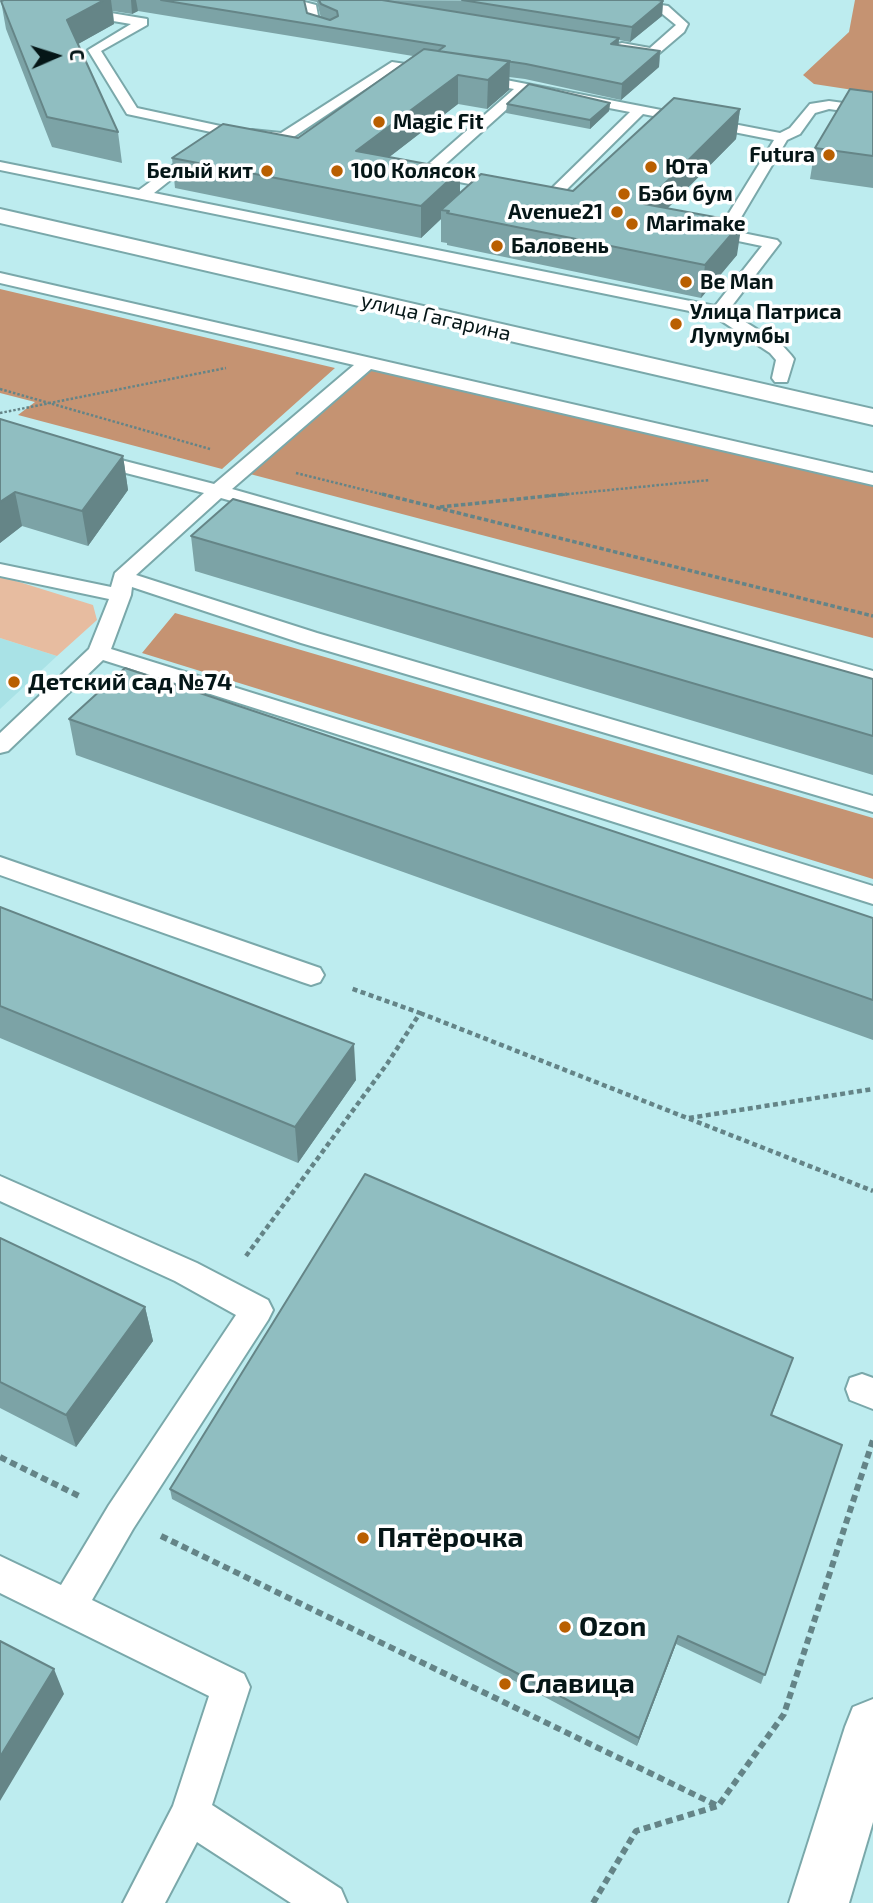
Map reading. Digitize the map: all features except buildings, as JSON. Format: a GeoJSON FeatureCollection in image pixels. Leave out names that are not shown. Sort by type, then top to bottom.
{"type":"FeatureCollection","features":[{"type":"Feature","properties":{"kind":"main road"},"geometry":{"type":"LineString","coordinates":[[0,3],[9,0]]}},
{"type":"Feature","properties":{"kind":"main road","name":"улица Гагарина"},"geometry":{"type":"LineString","coordinates":[[0,202],[873,399]]}},
{"type":"Feature","properties":{"kind":"main road","name":"улица Гагарина"},"geometry":{"type":"LineString","coordinates":[[0,216],[873,417]]}},
{"type":"Feature","properties":{"kind":"main road"},"geometry":{"type":"LineString","coordinates":[[819,1903],[873,1727]]}},
{"type":"Feature","properties":{"kind":"lane"},"geometry":{"type":"LineString","coordinates":[[9,0],[143,22],[94,50],[132,111],[225,131],[284,137],[391,66],[525,86],[639,111],[782,137]]}},
{"type":"Feature","properties":{"kind":"lane"},"geometry":{"type":"LineString","coordinates":[[282,0],[312,7],[313,23],[331,29]]}},
{"type":"Feature","properties":{"kind":"lane"},"geometry":{"type":"LineString","coordinates":[[606,0],[664,9],[682,24],[653,52],[611,45]]}},
{"type":"Feature","properties":{"kind":"lane"},"geometry":{"type":"LineString","coordinates":[[525,86],[428,172],[552,196],[639,111]]}},
{"type":"Feature","properties":{"kind":"lane"},"geometry":{"type":"LineString","coordinates":[[719,312],[772,243],[724,234],[782,137],[795,131],[815,107],[829,105],[873,111]]}},
{"type":"Feature","properties":{"kind":"lane"},"geometry":{"type":"LineString","coordinates":[[143,194],[225,131]]}},
{"type":"Feature","properties":{"kind":"lane"},"geometry":{"type":"LineString","coordinates":[[0,166],[719,312],[776,349],[785,359],[780,378]]}},
{"type":"Feature","properties":{"kind":"lane"},"geometry":{"type":"LineString","coordinates":[[472,202],[491,184]]}},
{"type":"Feature","properties":{"kind":"lane"},"geometry":{"type":"LineString","coordinates":[[419,251],[433,237]]}},
{"type":"Feature","properties":{"kind":"lane"},"geometry":{"type":"LineString","coordinates":[[0,278],[873,480]]}},
{"type":"Feature","properties":{"kind":"lane"},"geometry":{"type":"LineString","coordinates":[[0,746],[99,652],[121,586],[218,491],[368,362]]}},
{"type":"Feature","properties":{"kind":"lane"},"geometry":{"type":"LineString","coordinates":[[77,455],[218,491],[873,678]]}},
{"type":"Feature","properties":{"kind":"lane"},"geometry":{"type":"LineString","coordinates":[[0,570],[121,586],[309,638],[873,804]]}},
{"type":"Feature","properties":{"kind":"lane"},"geometry":{"type":"LineString","coordinates":[[99,652],[873,894]]}},
{"type":"Feature","properties":{"kind":"lane"},"geometry":{"type":"LineString","coordinates":[[0,866],[311,975]]}},
{"type":"Feature","properties":{"kind":"lane"},"geometry":{"type":"LineString","coordinates":[[0,1188],[186,1272],[257,1310],[121,1517],[68,1607]]}},
{"type":"Feature","properties":{"kind":"lane"},"geometry":{"type":"LineString","coordinates":[[0,1574],[231,1687],[190,1814],[143,1903]]}},
{"type":"Feature","properties":{"kind":"lane"},"geometry":{"type":"LineString","coordinates":[[190,1814],[327,1903]]}},
{"type":"Feature","properties":{"kind":"path"},"geometry":{"type":"LineString","coordinates":[[0,413],[313,350]]}},
{"type":"Feature","properties":{"kind":"path"},"geometry":{"type":"LineString","coordinates":[[0,389],[252,461],[873,616]]}},
{"type":"Feature","properties":{"kind":"path"},"geometry":{"type":"LineString","coordinates":[[421,509],[717,479]]}},
{"type":"Feature","properties":{"kind":"path"},"geometry":{"type":"LineString","coordinates":[[311,975],[419,1013],[873,1191]]}},
{"type":"Feature","properties":{"kind":"path"},"geometry":{"type":"LineString","coordinates":[[221,1291],[387,1064],[419,1013]]}},
{"type":"Feature","properties":{"kind":"path"},"geometry":{"type":"LineString","coordinates":[[688,1119],[873,1089]]}},
{"type":"Feature","properties":{"kind":"path"},"geometry":{"type":"LineString","coordinates":[[593,1903],[636,1831],[718,1806],[784,1714],[873,1440]]}},
{"type":"Feature","properties":{"kind":"path"},"geometry":{"type":"LineString","coordinates":[[0,1457],[718,1806]]}},
{"type":"Feature","properties":{"kind":"shaded area"},"geometry":{"type":"Polygon","coordinates":[[[855,0],[873,0],[873,93],[814,84],[803,75],[849,32],[855,0]]]}},
{"type":"Feature","properties":{"kind":"shaded area"},"geometry":{"type":"Polygon","coordinates":[[[0,289],[335,368],[222,469],[18,415],[35,402],[0,393],[0,289]]]}},
{"type":"Feature","properties":{"kind":"shaded area"},"geometry":{"type":"Polygon","coordinates":[[[368,366],[873,484],[873,638],[250,474],[368,366]]]}},
{"type":"Feature","properties":{"kind":"shaded area"},"geometry":{"type":"Polygon","coordinates":[[[0,576],[93,605],[97,620],[57,656],[0,638],[0,576]]]}},
{"type":"Feature","properties":{"kind":"shaded area"},"geometry":{"type":"Polygon","coordinates":[[[175,613],[873,818],[873,879],[142,653],[175,613]]]}},
{"type":"Feature","properties":{"kind":"shaded area","name":"Детский сад №74"},"geometry":{"type":"Polygon","coordinates":[[[0,638],[57,656],[0,709],[0,638]]]}},
{"type":"Feature","properties":{"kind":"place","name":"Magic Fit"},"geometry":{"type":"Point","coordinates":[379,122]}},
{"type":"Feature","properties":{"kind":"place","name":"Futura"},"geometry":{"type":"Point","coordinates":[829,155]}},
{"type":"Feature","properties":{"kind":"place","name":"Юта"},"geometry":{"type":"Point","coordinates":[651,167]}},
{"type":"Feature","properties":{"kind":"place","name":"Белый кит"},"geometry":{"type":"Point","coordinates":[267,171]}},
{"type":"Feature","properties":{"kind":"place","name":"100 Колясок"},"geometry":{"type":"Point","coordinates":[337,171]}},
{"type":"Feature","properties":{"kind":"place","name":"Бэби бум"},"geometry":{"type":"Point","coordinates":[624,194]}},
{"type":"Feature","properties":{"kind":"place","name":"Avenue21"},"geometry":{"type":"Point","coordinates":[617,212]}},
{"type":"Feature","properties":{"kind":"place","name":"Marimake"},"geometry":{"type":"Point","coordinates":[632,224]}},
{"type":"Feature","properties":{"kind":"place","name":"Баловень"},"geometry":{"type":"Point","coordinates":[497,246]}},
{"type":"Feature","properties":{"kind":"place","name":"Be Man"},"geometry":{"type":"Point","coordinates":[686,282]}},
{"type":"Feature","properties":{"kind":"place","name":"Улица Патриса Лумумбы"},"geometry":{"type":"Point","coordinates":[676,324]}},
{"type":"Feature","properties":{"kind":"place","name":"Детский сад №74"},"geometry":{"type":"Point","coordinates":[14,682]}},
{"type":"Feature","properties":{"kind":"place","name":"Пятёрочка"},"geometry":{"type":"Point","coordinates":[363,1538]}},
{"type":"Feature","properties":{"kind":"place","name":"Ozon"},"geometry":{"type":"Point","coordinates":[565,1627]}},
{"type":"Feature","properties":{"kind":"place","name":"Славица"},"geometry":{"type":"Point","coordinates":[505,1684]}}]}
